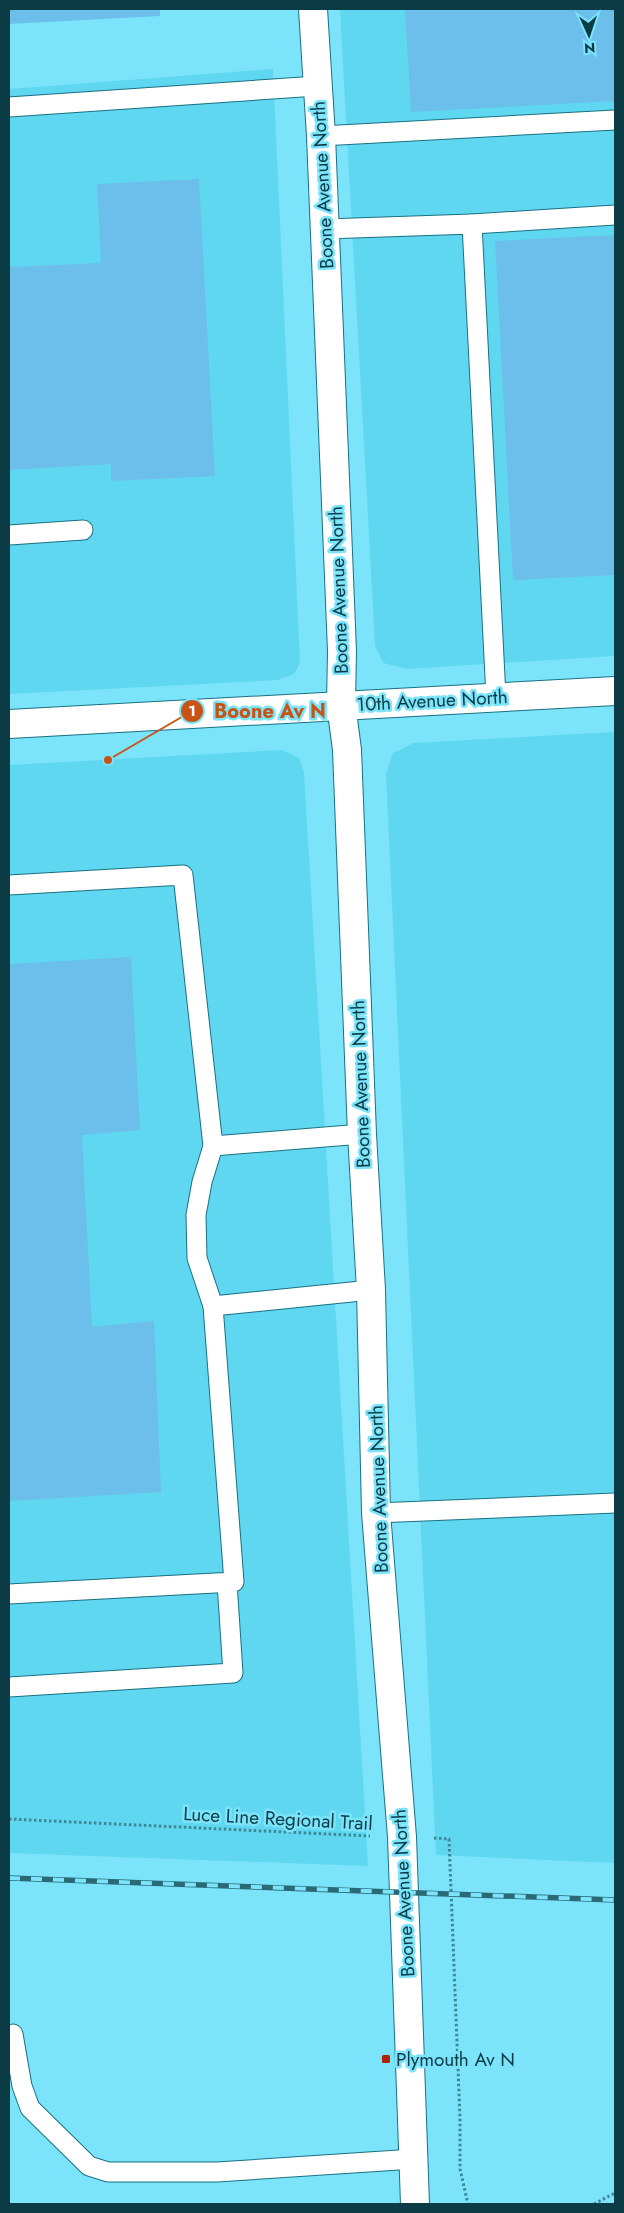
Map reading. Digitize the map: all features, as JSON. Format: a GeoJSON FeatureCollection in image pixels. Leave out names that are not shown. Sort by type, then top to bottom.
{"type":"FeatureCollection","features":[{"type":"Feature","properties":{"kind":"street","name":"Boone Avenue North"},"geometry":{"type":"LineString","coordinates":[[313,9],[325,229],[342,652],[341,704],[347,750],[362,1134],[371,1290],[376,1513],[402,1837],[415,2204]]}},
{"type":"Feature","properties":{"kind":"street","name":"10th Avenue North"},"geometry":{"type":"LineString","coordinates":[[9,724],[341,704],[615,691]]}},
{"type":"Feature","properties":{"kind":"lane"},"geometry":{"type":"LineString","coordinates":[[9,107],[317,86]]}},
{"type":"Feature","properties":{"kind":"lane"},"geometry":{"type":"LineString","coordinates":[[321,136],[615,120]]}},
{"type":"Feature","properties":{"kind":"lane"},"geometry":{"type":"LineString","coordinates":[[325,229],[472,224],[615,215]]}},
{"type":"Feature","properties":{"kind":"lane"},"geometry":{"type":"LineString","coordinates":[[472,224],[496,697]]}},
{"type":"Feature","properties":{"kind":"lane"},"geometry":{"type":"LineString","coordinates":[[9,535],[83,530]]}},
{"type":"Feature","properties":{"kind":"lane"},"geometry":{"type":"LineString","coordinates":[[9,885],[183,875],[213,1146],[202,1182],[196,1215],[196,1258],[213,1306],[234,1582],[9,1594]]}},
{"type":"Feature","properties":{"kind":"lane"},"geometry":{"type":"LineString","coordinates":[[213,1146],[362,1134]]}},
{"type":"Feature","properties":{"kind":"lane"},"geometry":{"type":"LineString","coordinates":[[213,1306],[371,1290]]}},
{"type":"Feature","properties":{"kind":"lane"},"geometry":{"type":"LineString","coordinates":[[376,1513],[615,1503]]}},
{"type":"Feature","properties":{"kind":"lane"},"geometry":{"type":"LineString","coordinates":[[9,1687],[233,1673],[227,1583]]}},
{"type":"Feature","properties":{"kind":"lane"},"geometry":{"type":"LineString","coordinates":[[13,2034],[22,2086],[30,2108],[89,2166],[108,2172],[217,2172],[414,2159]]}},
{"type":"Feature","properties":{"kind":"path","name":"Luce Line Regional Trail"},"geometry":{"type":"LineString","coordinates":[[9,1818],[449,1839],[460,2119],[460,2169],[468,2204]]}},
{"type":"Feature","properties":{"kind":"path"},"geometry":{"type":"LineString","coordinates":[[594,2204],[615,2193]]}},
{"type":"Feature","properties":{"kind":"shaded area"},"geometry":{"type":"Polygon","coordinates":[[[340,9],[615,9],[615,656],[407,669],[383,663],[375,646],[340,9]]]}},
{"type":"Feature","properties":{"kind":"shaded area"},"geometry":{"type":"Polygon","coordinates":[[[273,69],[300,663],[294,674],[278,680],[9,694],[9,89],[273,69]]]}},
{"type":"Feature","properties":{"kind":"shaded area"},"geometry":{"type":"Polygon","coordinates":[[[615,732],[615,1863],[436,1855],[386,774],[393,753],[414,743],[615,732]]]}},
{"type":"Feature","properties":{"kind":"shaded area"},"geometry":{"type":"Polygon","coordinates":[[[282,750],[299,758],[304,772],[368,1866],[9,1853],[9,765],[282,750]]]}},
{"type":"Feature","properties":{"kind":"building"},"geometry":{"type":"Polygon","coordinates":[[[9,9],[160,9],[160,16],[9,24],[9,9]]]}},
{"type":"Feature","properties":{"kind":"building"},"geometry":{"type":"Polygon","coordinates":[[[405,9],[615,9],[615,101],[411,112],[405,9]]]}},
{"type":"Feature","properties":{"kind":"building"},"geometry":{"type":"Polygon","coordinates":[[[199,179],[215,476],[111,481],[111,464],[9,470],[9,267],[101,263],[97,184],[199,179]]]}},
{"type":"Feature","properties":{"kind":"building"},"geometry":{"type":"Polygon","coordinates":[[[615,235],[615,575],[513,580],[495,241],[615,235]]]}},
{"type":"Feature","properties":{"kind":"building"},"geometry":{"type":"Polygon","coordinates":[[[131,957],[140,1130],[82,1135],[92,1327],[154,1321],[161,1492],[9,1501],[9,964],[131,957]]]}},
{"type":"Feature","properties":{"kind":"railway"},"geometry":{"type":"LineString","coordinates":[[9,1878],[615,1900]]}},
{"type":"Feature","properties":{"kind":"place","name":"Boone Av N"},"geometry":{"type":"Point","coordinates":[108,760]}},
{"type":"Feature","properties":{"kind":"place","name":"Plymouth Av N"},"geometry":{"type":"Point","coordinates":[386,2059]}}]}
